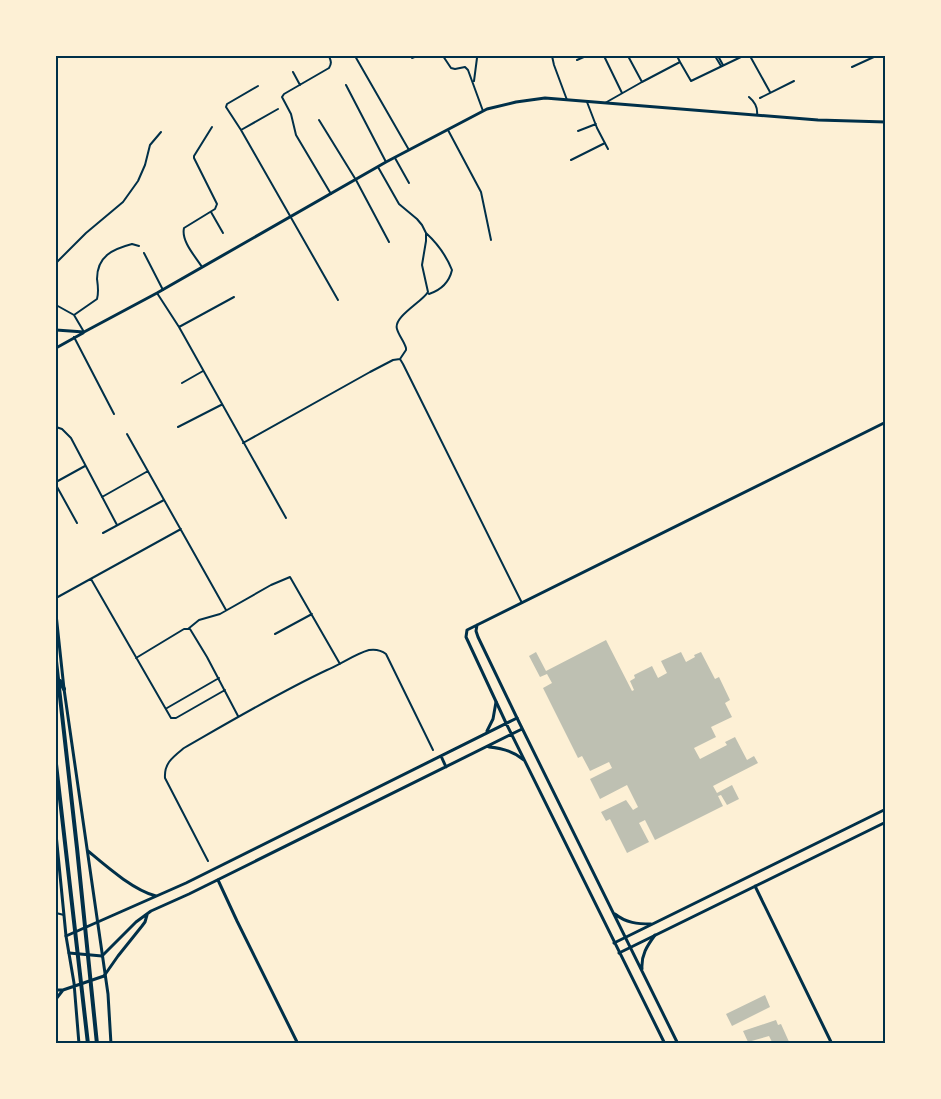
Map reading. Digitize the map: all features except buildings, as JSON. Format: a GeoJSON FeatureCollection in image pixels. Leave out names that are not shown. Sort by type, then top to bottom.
{"type":"FeatureCollection","features":[{"type":"Feature","properties":{"kind":"highway"},"geometry":{"type":"LineString","coordinates":[[56,661],[97,1044]]}},
{"type":"Feature","properties":{"kind":"highway"},"geometry":{"type":"LineString","coordinates":[[58,677],[64,689]]}},
{"type":"Feature","properties":{"kind":"highway"},"geometry":{"type":"LineString","coordinates":[[56,764],[88,1044]]}},
{"type":"Feature","properties":{"kind":"street"},"geometry":{"type":"LineString","coordinates":[[328,56],[332,64],[329,68],[282,96],[282,99],[291,114],[296,135],[331,194]]}},
{"type":"Feature","properties":{"kind":"street"},"geometry":{"type":"LineString","coordinates":[[355,56],[409,150]]}},
{"type":"Feature","properties":{"kind":"street"},"geometry":{"type":"LineString","coordinates":[[412,58],[417,56]]}},
{"type":"Feature","properties":{"kind":"street"},"geometry":{"type":"LineString","coordinates":[[443,56],[451,68],[467,68],[483,111]]}},
{"type":"Feature","properties":{"kind":"street"},"geometry":{"type":"LineString","coordinates":[[473,84],[476,56]]}},
{"type":"Feature","properties":{"kind":"street"},"geometry":{"type":"LineString","coordinates":[[552,56],[567,100]]}},
{"type":"Feature","properties":{"kind":"street"},"geometry":{"type":"LineString","coordinates":[[578,60],[586,56]]}},
{"type":"Feature","properties":{"kind":"street"},"geometry":{"type":"LineString","coordinates":[[604,56],[622,93]]}},
{"type":"Feature","properties":{"kind":"street"},"geometry":{"type":"LineString","coordinates":[[628,56],[642,82]]}},
{"type":"Feature","properties":{"kind":"street"},"geometry":{"type":"LineString","coordinates":[[677,56],[691,81],[742,56]]}},
{"type":"Feature","properties":{"kind":"street"},"geometry":{"type":"LineString","coordinates":[[717,56],[722,66]]}},
{"type":"Feature","properties":{"kind":"street"},"geometry":{"type":"LineString","coordinates":[[750,56],[770,93]]}},
{"type":"Feature","properties":{"kind":"street"},"geometry":{"type":"LineString","coordinates":[[852,67],[876,56]]}},
{"type":"Feature","properties":{"kind":"street"},"geometry":{"type":"LineString","coordinates":[[605,103],[680,62]]}},
{"type":"Feature","properties":{"kind":"street"},"geometry":{"type":"LineString","coordinates":[[293,72],[300,85]]}},
{"type":"Feature","properties":{"kind":"street"},"geometry":{"type":"LineString","coordinates":[[760,98],[794,81]]}},
{"type":"Feature","properties":{"kind":"street"},"geometry":{"type":"LineString","coordinates":[[346,85],[386,162]]}},
{"type":"Feature","properties":{"kind":"street"},"geometry":{"type":"LineString","coordinates":[[258,86],[226,105],[338,300]]}},
{"type":"Feature","properties":{"kind":"street"},"geometry":{"type":"LineString","coordinates":[[750,97],[755,102],[757,115]]}},
{"type":"Feature","properties":{"kind":"street"},"geometry":{"type":"LineString","coordinates":[[56,348],[163,290],[386,162],[487,109],[545,98],[818,120],[885,122]]}},
{"type":"Feature","properties":{"kind":"street"},"geometry":{"type":"LineString","coordinates":[[587,102],[608,149]]}},
{"type":"Feature","properties":{"kind":"street"},"geometry":{"type":"LineString","coordinates":[[241,130],[278,109]]}},
{"type":"Feature","properties":{"kind":"street"},"geometry":{"type":"LineString","coordinates":[[319,120],[356,180],[389,242]]}},
{"type":"Feature","properties":{"kind":"street"},"geometry":{"type":"LineString","coordinates":[[578,131],[596,124]]}},
{"type":"Feature","properties":{"kind":"street"},"geometry":{"type":"LineString","coordinates":[[202,267],[184,239],[183,231],[184,228],[215,209],[217,204],[194,158],[212,127]]}},
{"type":"Feature","properties":{"kind":"street"},"geometry":{"type":"LineString","coordinates":[[448,130],[481,192],[491,240]]}},
{"type":"Feature","properties":{"kind":"street"},"geometry":{"type":"LineString","coordinates":[[56,263],[86,233],[123,202],[146,165],[150,145],[161,132]]}},
{"type":"Feature","properties":{"kind":"street"},"geometry":{"type":"LineString","coordinates":[[571,160],[605,143]]}},
{"type":"Feature","properties":{"kind":"street"},"geometry":{"type":"LineString","coordinates":[[395,158],[409,183]]}},
{"type":"Feature","properties":{"kind":"street"},"geometry":{"type":"LineString","coordinates":[[243,443],[370,372],[393,360],[400,359],[406,348],[397,328],[398,320],[427,295],[443,287],[450,277],[452,270],[442,250],[417,219],[399,204],[378,167]]}},
{"type":"Feature","properties":{"kind":"street"},"geometry":{"type":"LineString","coordinates":[[211,212],[223,233]]}},
{"type":"Feature","properties":{"kind":"street"},"geometry":{"type":"LineString","coordinates":[[426,233],[422,265],[428,288],[427,295]]}},
{"type":"Feature","properties":{"kind":"street"},"geometry":{"type":"LineString","coordinates":[[74,315],[98,299],[98,268],[105,255],[132,244],[139,246]]}},
{"type":"Feature","properties":{"kind":"street"},"geometry":{"type":"LineString","coordinates":[[144,253],[163,290]]}},
{"type":"Feature","properties":{"kind":"street"},"geometry":{"type":"LineString","coordinates":[[157,293],[179,327],[286,518]]}},
{"type":"Feature","properties":{"kind":"street"},"geometry":{"type":"LineString","coordinates":[[179,327],[234,297]]}},
{"type":"Feature","properties":{"kind":"street"},"geometry":{"type":"LineString","coordinates":[[56,305],[74,315],[84,332]]}},
{"type":"Feature","properties":{"kind":"street"},"geometry":{"type":"LineString","coordinates":[[56,330],[84,332]]}},
{"type":"Feature","properties":{"kind":"street"},"geometry":{"type":"LineString","coordinates":[[74,338],[114,414]]}},
{"type":"Feature","properties":{"kind":"street"},"geometry":{"type":"LineString","coordinates":[[400,359],[522,603]]}},
{"type":"Feature","properties":{"kind":"street"},"geometry":{"type":"LineString","coordinates":[[182,383],[203,371]]}},
{"type":"Feature","properties":{"kind":"street"},"geometry":{"type":"LineString","coordinates":[[178,427],[221,404]]}},
{"type":"Feature","properties":{"kind":"street"},"geometry":{"type":"LineString","coordinates":[[665,1044],[506,723],[466,637],[467,630],[885,422]]}},
{"type":"Feature","properties":{"kind":"street"},"geometry":{"type":"LineString","coordinates":[[56,427],[66,432],[117,525]]}},
{"type":"Feature","properties":{"kind":"street"},"geometry":{"type":"LineString","coordinates":[[127,434],[226,610]]}},
{"type":"Feature","properties":{"kind":"street"},"geometry":{"type":"LineString","coordinates":[[77,523],[56,483],[86,466]]}},
{"type":"Feature","properties":{"kind":"street"},"geometry":{"type":"LineString","coordinates":[[102,497],[148,471]]}},
{"type":"Feature","properties":{"kind":"street"},"geometry":{"type":"LineString","coordinates":[[103,533],[164,500]]}},
{"type":"Feature","properties":{"kind":"street"},"geometry":{"type":"LineString","coordinates":[[56,598],[181,529]]}},
{"type":"Feature","properties":{"kind":"street"},"geometry":{"type":"LineString","coordinates":[[136,658],[188,629],[199,620],[214,616],[288,577],[295,584],[339,664]]}},
{"type":"Feature","properties":{"kind":"street"},"geometry":{"type":"LineString","coordinates":[[91,579],[171,718],[176,718],[225,690]]}},
{"type":"Feature","properties":{"kind":"street"},"geometry":{"type":"LineString","coordinates":[[56,614],[64,689],[108,994],[111,1044]]}},
{"type":"Feature","properties":{"kind":"street"},"geometry":{"type":"LineString","coordinates":[[275,634],[312,614]]}},
{"type":"Feature","properties":{"kind":"street"},"geometry":{"type":"LineString","coordinates":[[477,625],[478,637],[522,729],[678,1044]]}},
{"type":"Feature","properties":{"kind":"street"},"geometry":{"type":"LineString","coordinates":[[188,629],[193,632],[238,716]]}},
{"type":"Feature","properties":{"kind":"street"},"geometry":{"type":"LineString","coordinates":[[208,861],[165,778],[166,765],[178,753],[270,698],[371,650],[381,650],[386,654],[433,750]]}},
{"type":"Feature","properties":{"kind":"street"},"geometry":{"type":"LineString","coordinates":[[166,709],[219,678]]}},
{"type":"Feature","properties":{"kind":"street"},"geometry":{"type":"LineString","coordinates":[[483,735],[489,729],[493,719],[496,702]]}},
{"type":"Feature","properties":{"kind":"street"},"geometry":{"type":"LineString","coordinates":[[66,936],[157,896],[517,718]]}},
{"type":"Feature","properties":{"kind":"street"},"geometry":{"type":"LineString","coordinates":[[102,956],[136,922],[148,914],[522,729]]}},
{"type":"Feature","properties":{"kind":"street"},"geometry":{"type":"LineString","coordinates":[[487,747],[508,750],[525,761]]}},
{"type":"Feature","properties":{"kind":"street"},"geometry":{"type":"LineString","coordinates":[[441,756],[446,767]]}},
{"type":"Feature","properties":{"kind":"street"},"geometry":{"type":"LineString","coordinates":[[614,943],[885,809]]}},
{"type":"Feature","properties":{"kind":"street"},"geometry":{"type":"LineString","coordinates":[[619,953],[885,822]]}},
{"type":"Feature","properties":{"kind":"street"},"geometry":{"type":"LineString","coordinates":[[56,834],[79,1044]]}},
{"type":"Feature","properties":{"kind":"street"},"geometry":{"type":"LineString","coordinates":[[88,851],[128,882],[157,896]]}},
{"type":"Feature","properties":{"kind":"street"},"geometry":{"type":"LineString","coordinates":[[218,880],[298,1044]]}},
{"type":"Feature","properties":{"kind":"street"},"geometry":{"type":"LineString","coordinates":[[754,886],[832,1044]]}},
{"type":"Feature","properties":{"kind":"street"},"geometry":{"type":"LineString","coordinates":[[612,911],[628,922],[651,924]]}},
{"type":"Feature","properties":{"kind":"street"},"geometry":{"type":"LineString","coordinates":[[56,913],[64,915]]}},
{"type":"Feature","properties":{"kind":"street"},"geometry":{"type":"LineString","coordinates":[[56,990],[63,990],[104,976],[146,922],[148,914]]}},
{"type":"Feature","properties":{"kind":"street"},"geometry":{"type":"LineString","coordinates":[[643,974],[642,958],[655,935]]}},
{"type":"Feature","properties":{"kind":"street"},"geometry":{"type":"LineString","coordinates":[[69,953],[102,956]]}},
{"type":"Feature","properties":{"kind":"street"},"geometry":{"type":"LineString","coordinates":[[56,999],[63,990]]}}]}
